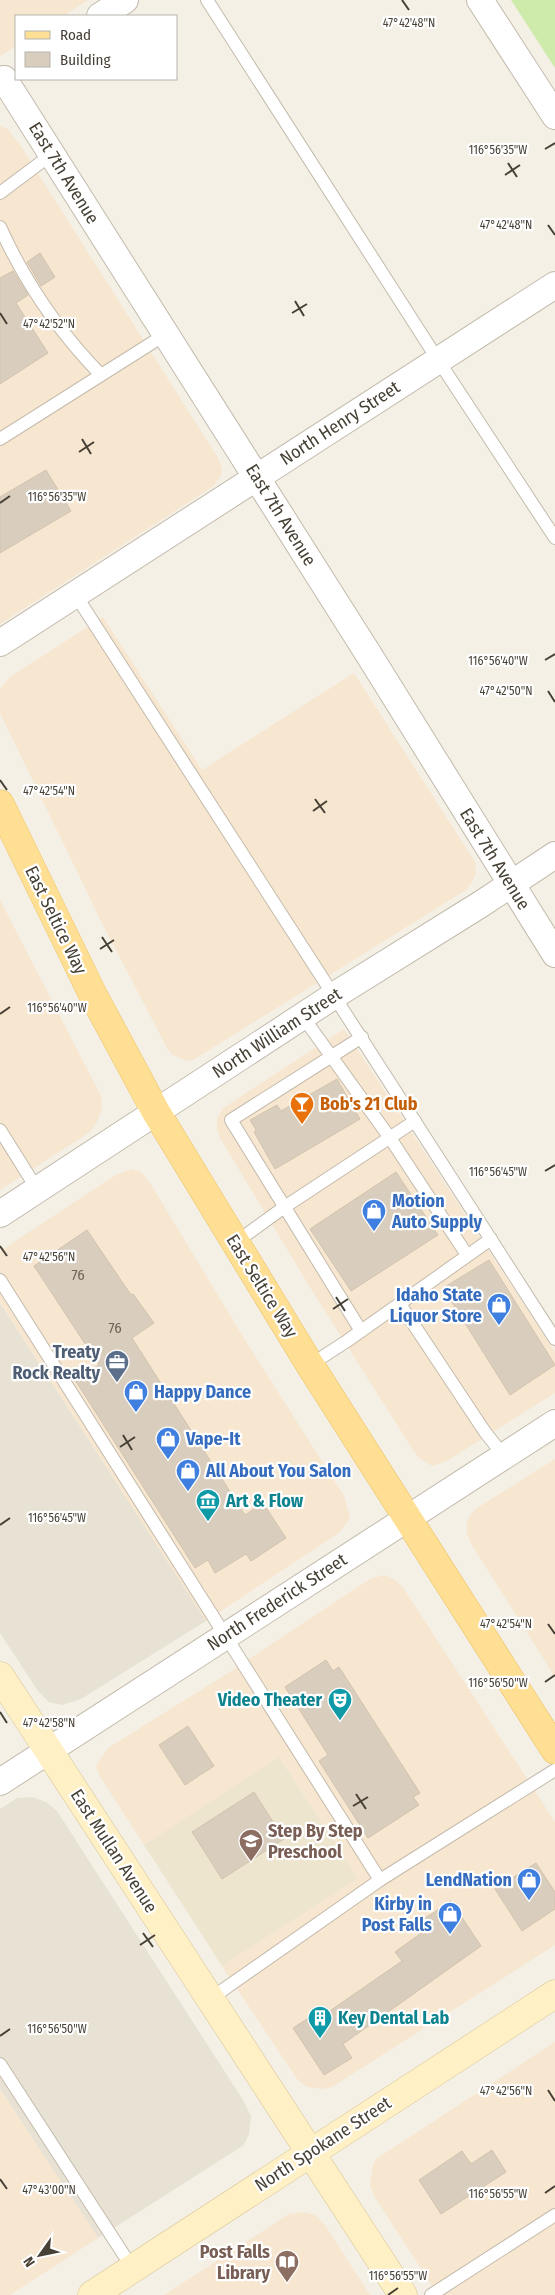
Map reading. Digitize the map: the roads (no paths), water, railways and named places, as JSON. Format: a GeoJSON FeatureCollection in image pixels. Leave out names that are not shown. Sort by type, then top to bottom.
{"type":"FeatureCollection","features":[{"type":"Feature","properties":{"kind":"main road","name":"East Seltice Way"},"geometry":{"type":"LineString","coordinates":[[0,804],[89,987],[156,1112],[310,1365],[555,1750]]}},
{"type":"Feature","properties":{"kind":"street"},"geometry":{"type":"LineString","coordinates":[[102,15],[126,0]]}},
{"type":"Feature","properties":{"kind":"street"},"geometry":{"type":"LineString","coordinates":[[480,0],[555,116]]}},
{"type":"Feature","properties":{"kind":"street","name":"East 7th Avenue"},"geometry":{"type":"LineString","coordinates":[[7,77],[52,154],[555,954]]}},
{"type":"Feature","properties":{"kind":"street","name":"North Henry Street"},"geometry":{"type":"LineString","coordinates":[[0,643],[256,476],[555,285]]}},
{"type":"Feature","properties":{"kind":"street","name":"North William Street"},"geometry":{"type":"LineString","coordinates":[[0,1214],[555,855]]}},
{"type":"Feature","properties":{"kind":"street","name":"North Frederick Street"},"geometry":{"type":"LineString","coordinates":[[0,1782],[555,1423]]}},
{"type":"Feature","properties":{"kind":"street","name":"East Mullan Avenue"},"geometry":{"type":"LineString","coordinates":[[0,1676],[403,2295]]}},
{"type":"Feature","properties":{"kind":"street","name":"North Spokane Street"},"geometry":{"type":"LineString","coordinates":[[92,2295],[310,2151],[555,1994]]}},
{"type":"Feature","properties":{"kind":"lane"},"geometry":{"type":"LineString","coordinates":[[208,0],[438,360],[555,538]]}},
{"type":"Feature","properties":{"kind":"lane"},"geometry":{"type":"LineString","coordinates":[[0,193],[52,154]]}},
{"type":"Feature","properties":{"kind":"lane"},"geometry":{"type":"LineString","coordinates":[[0,227],[14,258],[56,324],[73,347],[101,375]]}},
{"type":"Feature","properties":{"kind":"lane"},"geometry":{"type":"LineString","coordinates":[[0,439],[166,334]]}},
{"type":"Feature","properties":{"kind":"lane"},"geometry":{"type":"LineString","coordinates":[[75,594],[555,1339]]}},
{"type":"Feature","properties":{"kind":"lane"},"geometry":{"type":"LineString","coordinates":[[303,1017],[390,1138],[467,1255]]}},
{"type":"Feature","properties":{"kind":"lane"},"geometry":{"type":"LineString","coordinates":[[361,1331],[283,1208],[231,1120],[362,1037]]}},
{"type":"Feature","properties":{"kind":"lane"},"geometry":{"type":"LineString","coordinates":[[235,1242],[415,1121]]}},
{"type":"Feature","properties":{"kind":"lane"},"geometry":{"type":"LineString","coordinates":[[0,1130],[37,1190]]}},
{"type":"Feature","properties":{"kind":"lane"},"geometry":{"type":"LineString","coordinates":[[310,1365],[491,1239]]}},
{"type":"Feature","properties":{"kind":"lane"},"geometry":{"type":"LineString","coordinates":[[0,1280],[224,1637],[380,1880]]}},
{"type":"Feature","properties":{"kind":"lane"},"geometry":{"type":"LineString","coordinates":[[400,1304],[485,1432],[504,1456]]}},
{"type":"Feature","properties":{"kind":"lane"},"geometry":{"type":"LineString","coordinates":[[210,1999],[380,1880],[555,1770]]}},
{"type":"Feature","properties":{"kind":"lane"},"geometry":{"type":"LineString","coordinates":[[0,2064],[133,2269]]}},
{"type":"Feature","properties":{"kind":"lane"},"geometry":{"type":"LineString","coordinates":[[431,2295],[555,2215]]}},
{"type":"Feature","properties":{"kind":"place","name":"Bob's 21 Club"},"geometry":{"type":"Point","coordinates":[302,1125]}},
{"type":"Feature","properties":{"kind":"place","name":"Motion Auto Supply"},"geometry":{"type":"Point","coordinates":[374,1232]}},
{"type":"Feature","properties":{"kind":"place","name":"Idaho State Liquor Store"},"geometry":{"type":"Point","coordinates":[499,1326]}},
{"type":"Feature","properties":{"kind":"place","name":"Treaty Rock Realty"},"geometry":{"type":"Point","coordinates":[117,1383]}},
{"type":"Feature","properties":{"kind":"place","name":"Happy Dance"},"geometry":{"type":"Point","coordinates":[136,1413]}},
{"type":"Feature","properties":{"kind":"place","name":"Vape-It"},"geometry":{"type":"Point","coordinates":[168,1460]}},
{"type":"Feature","properties":{"kind":"place","name":"All About You Salon"},"geometry":{"type":"Point","coordinates":[188,1492]}},
{"type":"Feature","properties":{"kind":"place","name":"Art & Flow"},"geometry":{"type":"Point","coordinates":[208,1522]}},
{"type":"Feature","properties":{"kind":"place","name":"Video Theater"},"geometry":{"type":"Point","coordinates":[340,1721]}},
{"type":"Feature","properties":{"kind":"place","name":"Step By Step Preschool"},"geometry":{"type":"Point","coordinates":[251,1862]}},
{"type":"Feature","properties":{"kind":"place","name":"LendNation"},"geometry":{"type":"Point","coordinates":[529,1901]}},
{"type":"Feature","properties":{"kind":"place","name":"Kirby in Post Falls"},"geometry":{"type":"Point","coordinates":[450,1935]}},
{"type":"Feature","properties":{"kind":"place","name":"Key Dental Lab"},"geometry":{"type":"Point","coordinates":[320,2039]}},
{"type":"Feature","properties":{"kind":"place","name":"Post Falls Library"},"geometry":{"type":"Point","coordinates":[287,2283]}}]}
